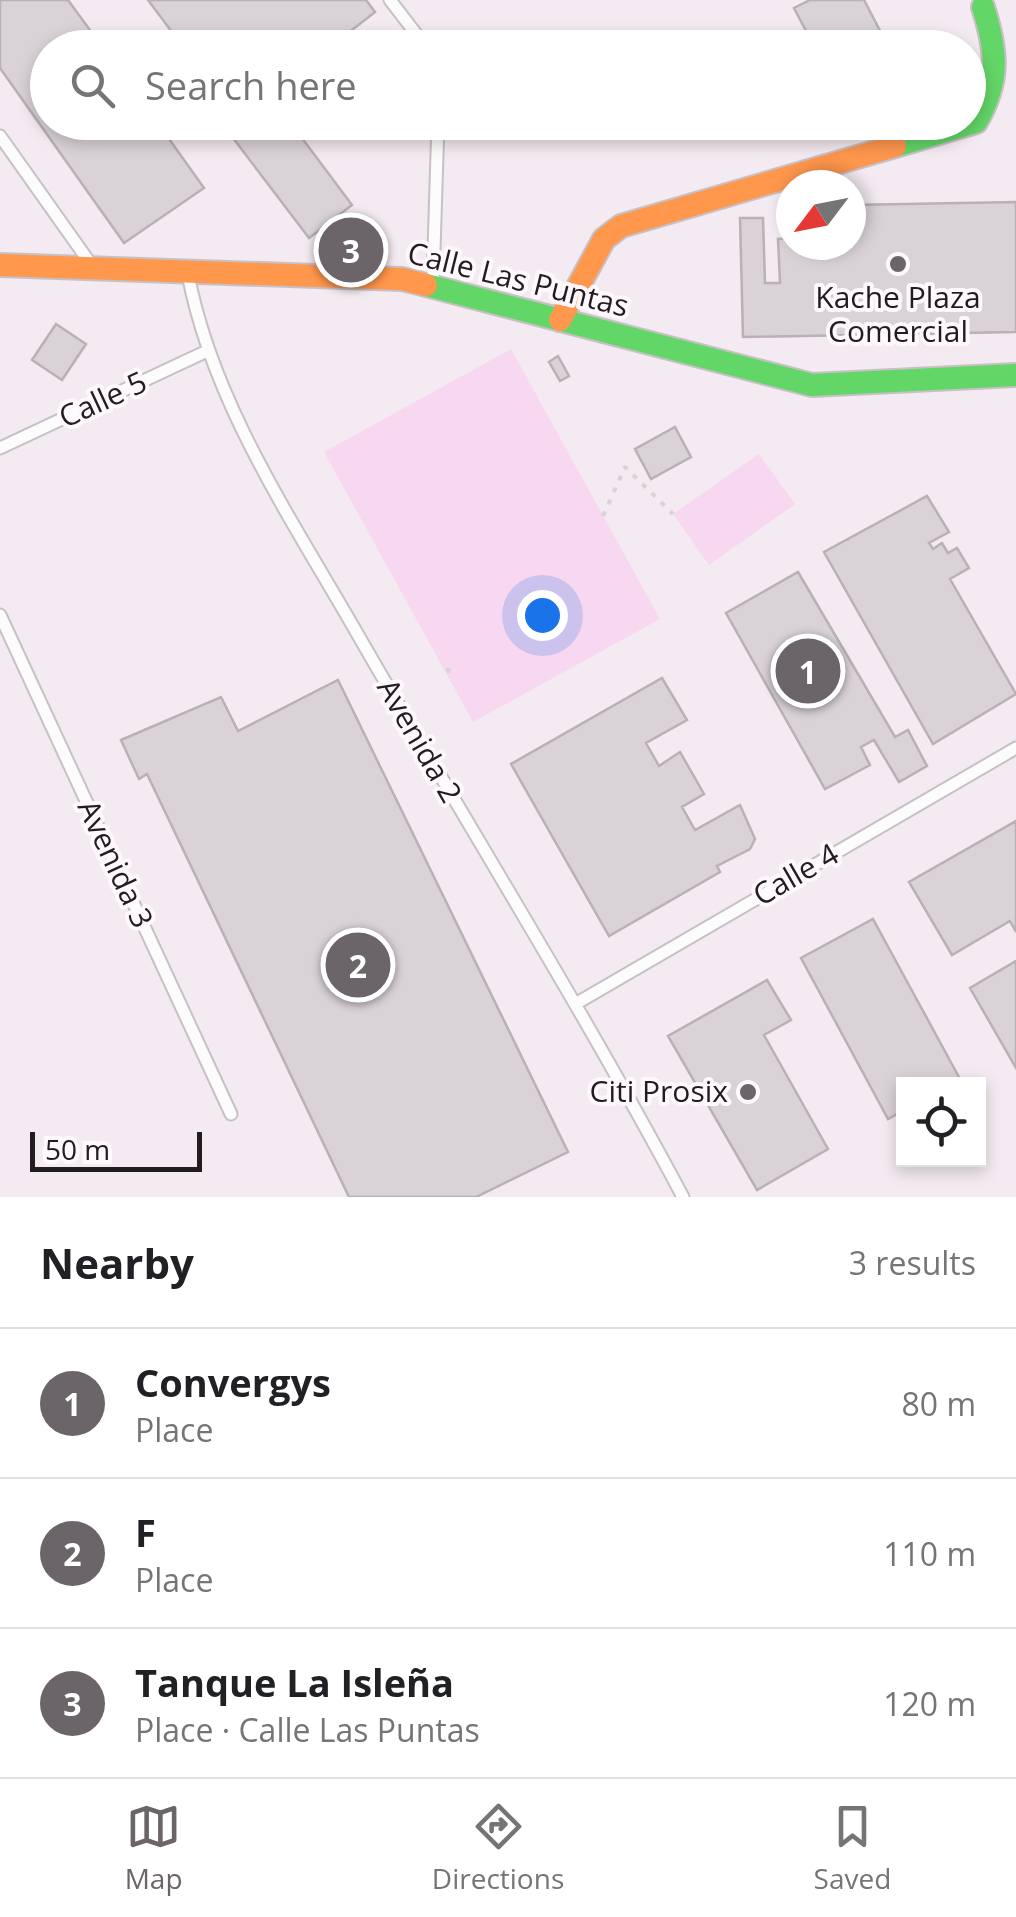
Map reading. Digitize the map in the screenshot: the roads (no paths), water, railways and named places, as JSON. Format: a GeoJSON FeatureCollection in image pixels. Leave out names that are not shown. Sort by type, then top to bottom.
{"type":"FeatureCollection","features":[{"type":"Feature","properties":{"kind":"street"},"geometry":{"type":"LineString","coordinates":[[983,7],[999,58],[995,90],[986,105]]}},
{"type":"Feature","properties":{"kind":"street"},"geometry":{"type":"LineString","coordinates":[[560,320],[604,239],[621,226],[915,140]]}},
{"type":"Feature","properties":{"kind":"street","name":"Calle Las Puntas"},"geometry":{"type":"LineString","coordinates":[[0,266],[402,278],[812,385],[1016,375]]}},
{"type":"Feature","properties":{"kind":"lane"},"geometry":{"type":"LineString","coordinates":[[390,0],[413,30]]}},
{"type":"Feature","properties":{"kind":"lane"},"geometry":{"type":"LineString","coordinates":[[0,136],[94,268]]}},
{"type":"Feature","properties":{"kind":"lane"},"geometry":{"type":"LineString","coordinates":[[433,287],[437,140]]}},
{"type":"Feature","properties":{"kind":"lane","name":"Avenida 2"},"geometry":{"type":"LineString","coordinates":[[187,272],[205,352],[304,540],[510,900],[578,1003],[683,1197]]}},
{"type":"Feature","properties":{"kind":"lane","name":"Calle 5"},"geometry":{"type":"LineString","coordinates":[[0,448],[205,352]]}},
{"type":"Feature","properties":{"kind":"lane","name":"Avenida 3"},"geometry":{"type":"LineString","coordinates":[[0,616],[231,1114]]}},
{"type":"Feature","properties":{"kind":"lane","name":"Calle 4"},"geometry":{"type":"LineString","coordinates":[[578,1003],[1016,748]]}},
{"type":"Feature","properties":{"kind":"place","name":"Tanque La Isleña"},"geometry":{"type":"Point","coordinates":[351,250]}},
{"type":"Feature","properties":{"kind":"place","name":"Kache Plaza Comercial"},"geometry":{"type":"Point","coordinates":[898,264]}},
{"type":"Feature","properties":{"kind":"place","name":"Convergys"},"geometry":{"type":"Point","coordinates":[808,671]}},
{"type":"Feature","properties":{"kind":"place","name":"F"},"geometry":{"type":"Point","coordinates":[358,965]}},
{"type":"Feature","properties":{"kind":"place","name":"Citi Prosix"},"geometry":{"type":"Point","coordinates":[748,1092]}}]}
